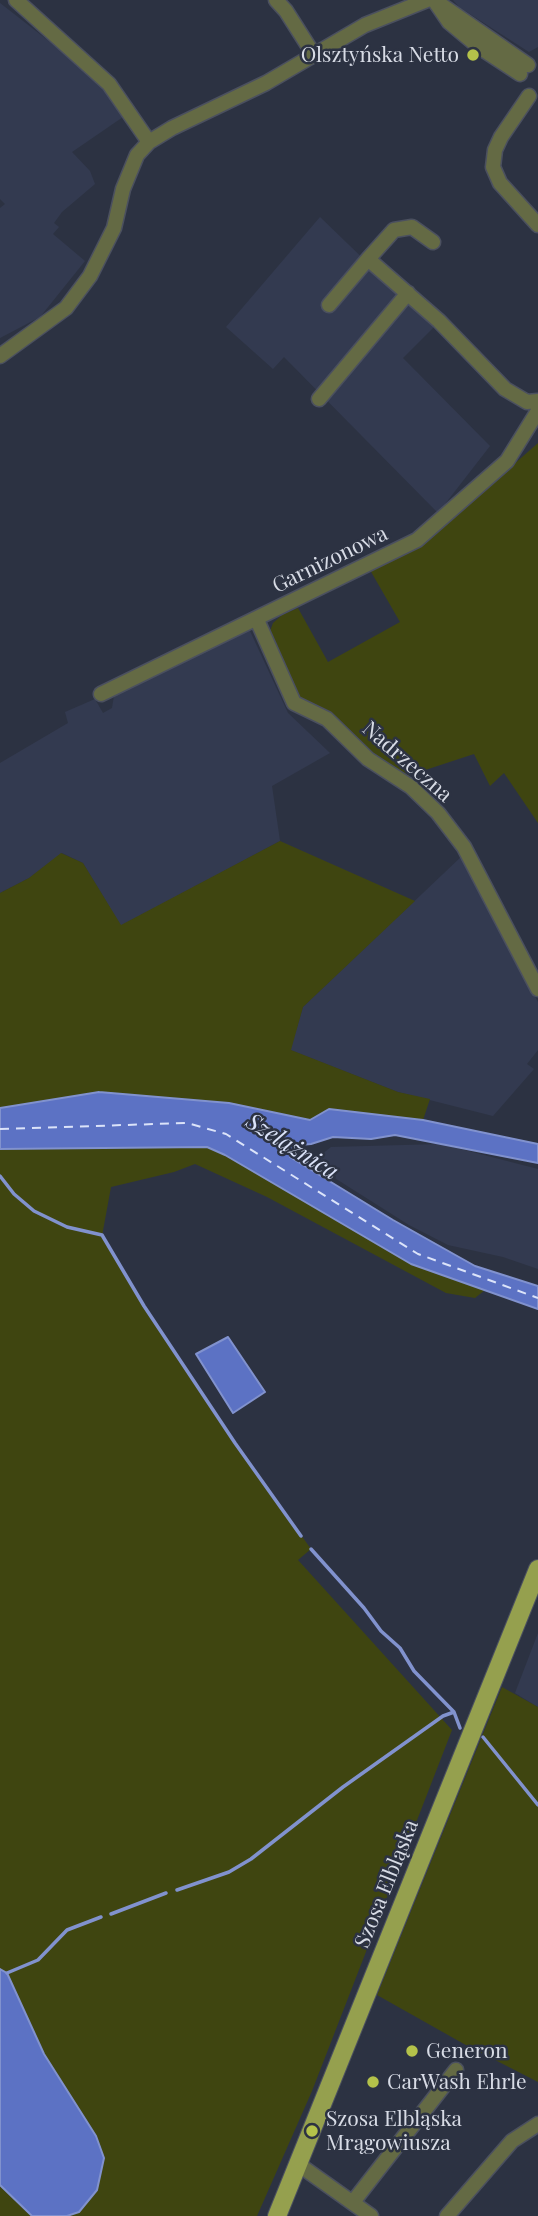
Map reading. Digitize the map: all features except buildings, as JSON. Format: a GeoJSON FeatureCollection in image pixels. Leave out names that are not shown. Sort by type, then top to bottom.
{"type":"FeatureCollection","features":[{"type":"Feature","properties":{"kind":"main road","name":"Szosa Elbląska"},"geometry":{"type":"LineString","coordinates":[[277,2216],[538,1569]]}},
{"type":"Feature","properties":{"kind":"street"},"geometry":{"type":"LineString","coordinates":[[16,0],[109,84],[149,142]]}},
{"type":"Feature","properties":{"kind":"street"},"geometry":{"type":"LineString","coordinates":[[276,0],[314,55]]}},
{"type":"Feature","properties":{"kind":"street"},"geometry":{"type":"LineString","coordinates":[[0,356],[66,308],[90,276],[114,228],[123,189],[137,155],[149,142],[265,83],[365,25],[427,0]]}},
{"type":"Feature","properties":{"kind":"street"},"geometry":{"type":"LineString","coordinates":[[434,0],[449,22],[479,47],[529,67],[520,85],[533,97],[501,137],[495,150],[493,167],[500,183],[538,225]]}},
{"type":"Feature","properties":{"kind":"street"},"geometry":{"type":"LineString","coordinates":[[329,305],[394,230],[412,227],[433,242]]}},
{"type":"Feature","properties":{"kind":"street"},"geometry":{"type":"LineString","coordinates":[[368,259],[408,293],[505,389],[527,402],[538,401]]}},
{"type":"Feature","properties":{"kind":"street"},"geometry":{"type":"LineString","coordinates":[[319,399],[408,293]]}},
{"type":"Feature","properties":{"kind":"street","name":"Garnizonowa"},"geometry":{"type":"LineString","coordinates":[[101,694],[417,540],[507,461],[538,411]]}},
{"type":"Feature","properties":{"kind":"street","name":"Nadrzeczna"},"geometry":{"type":"LineString","coordinates":[[257,620],[294,703],[327,719],[368,759],[411,787],[438,814],[464,847],[538,989]]}},
{"type":"Feature","properties":{"kind":"street"},"geometry":{"type":"LineString","coordinates":[[352,2202],[456,2070]]}},
{"type":"Feature","properties":{"kind":"street"},"geometry":{"type":"LineString","coordinates":[[447,2216],[512,2141],[538,2124]]}},
{"type":"Feature","properties":{"kind":"street"},"geometry":{"type":"LineString","coordinates":[[298,2165],[371,2216]]}},
{"type":"Feature","properties":{"kind":"shaded area"},"geometry":{"type":"Polygon","coordinates":[[[453,0],[538,0],[538,47],[529,52],[459,7],[453,0]]]}},
{"type":"Feature","properties":{"kind":"shaded area"},"geometry":{"type":"Polygon","coordinates":[[[0,3],[91,74],[119,105],[123,117],[72,152],[90,171],[95,184],[62,212],[54,223],[59,227],[53,234],[85,261],[40,317],[0,338],[0,208],[5,204],[0,199],[0,3]]]}},
{"type":"Feature","properties":{"kind":"shaded area"},"geometry":{"type":"Polygon","coordinates":[[[320,217],[434,327],[403,358],[490,446],[438,513],[284,357],[273,369],[226,327],[320,217]]]}},
{"type":"Feature","properties":{"kind":"shaded area"},"geometry":{"type":"Polygon","coordinates":[[[249,629],[288,713],[330,753],[272,786],[280,841],[121,926],[83,863],[62,853],[29,878],[0,893],[0,763],[68,723],[65,712],[95,699],[103,713],[112,708],[114,696],[249,629]]]}},
{"type":"Feature","properties":{"kind":"shaded area"},"geometry":{"type":"Polygon","coordinates":[[[462,856],[538,1002],[538,1050],[527,1064],[534,1069],[493,1116],[398,1092],[290,1050],[303,1007],[462,856]]]}},
{"type":"Feature","properties":{"kind":"shaded area"},"geometry":{"type":"Polygon","coordinates":[[[441,1144],[538,1169],[538,1269],[503,1257],[448,1245],[409,1225],[311,1163],[331,1147],[441,1144]]]}},
{"type":"Feature","properties":{"kind":"shaded area"},"geometry":{"type":"Polygon","coordinates":[[[538,1633],[538,1707],[515,1693],[538,1633]]]}},
{"type":"Feature","properties":{"kind":"green space"},"geometry":{"type":"Polygon","coordinates":[[[538,443],[538,823],[504,773],[490,786],[474,754],[407,776],[372,755],[330,712],[300,698],[270,631],[273,623],[282,615],[298,608],[328,662],[400,622],[370,570],[421,546],[538,443]]]}},
{"type":"Feature","properties":{"kind":"green space"},"geometry":{"type":"Polygon","coordinates":[[[280,841],[415,901],[303,1007],[291,1050],[398,1092],[430,1099],[423,1120],[329,1109],[310,1120],[229,1103],[99,1092],[0,1108],[0,893],[29,878],[61,853],[83,863],[121,925],[280,841]]]}},
{"type":"Feature","properties":{"kind":"green space"},"geometry":{"type":"Polygon","coordinates":[[[207,1147],[411,1264],[485,1290],[475,1298],[446,1293],[267,1197],[195,1164],[174,1172],[111,1187],[102,1236],[144,1306],[235,1443],[311,1549],[298,1560],[452,1730],[312,2091],[257,2216],[0,2216],[0,1149],[207,1147]]]}},
{"type":"Feature","properties":{"kind":"green space"},"geometry":{"type":"Polygon","coordinates":[[[502,1687],[538,1707],[538,2082],[377,1995],[502,1687]]]}},
{"type":"Feature","properties":{"kind":"water","name":"Szelążnica"},"geometry":{"type":"Polygon","coordinates":[[[99,1092],[229,1103],[310,1120],[329,1109],[423,1120],[538,1144],[538,1163],[395,1135],[371,1139],[333,1137],[299,1145],[290,1157],[475,1266],[538,1286],[538,1309],[411,1264],[207,1147],[0,1149],[0,1108],[99,1092]]]}},
{"type":"Feature","properties":{"kind":"water"},"geometry":{"type":"Polygon","coordinates":[[[228,1337],[265,1392],[233,1413],[196,1354],[228,1337]]]}},
{"type":"Feature","properties":{"kind":"water"},"geometry":{"type":"Polygon","coordinates":[[[0,1969],[7,1973],[44,2054],[96,2136],[104,2158],[97,2190],[79,2212],[67,2216],[32,2216],[0,2185],[0,1969]]]}},
{"type":"Feature","properties":{"kind":"waterway"},"geometry":{"type":"LineString","coordinates":[[0,1176],[14,1194],[34,1211],[67,1227],[102,1235],[144,1306],[301,1536]]}},
{"type":"Feature","properties":{"kind":"waterway"},"geometry":{"type":"LineString","coordinates":[[311,1549],[381,1631],[400,1648],[414,1671],[454,1712],[460,1728]]}},
{"type":"Feature","properties":{"kind":"waterway"},"geometry":{"type":"LineString","coordinates":[[177,1890],[229,1872],[251,1859],[343,1787],[443,1716],[454,1712]]}},
{"type":"Feature","properties":{"kind":"waterway"},"geometry":{"type":"LineString","coordinates":[[483,1737],[538,1805]]}},
{"type":"Feature","properties":{"kind":"waterway"},"geometry":{"type":"LineString","coordinates":[[111,1914],[166,1893]]}},
{"type":"Feature","properties":{"kind":"waterway"},"geometry":{"type":"LineString","coordinates":[[7,1973],[38,1960],[67,1930],[101,1917]]}},
{"type":"Feature","properties":{"kind":"ferry route"},"geometry":{"type":"LineString","coordinates":[[0,1129],[187,1123],[226,1134],[418,1254],[538,1298]]}},
{"type":"Feature","properties":{"kind":"place","name":"Olsztyńska Netto"},"geometry":{"type":"Point","coordinates":[473,55]}},
{"type":"Feature","properties":{"kind":"place","name":"Generon"},"geometry":{"type":"Point","coordinates":[412,2051]}},
{"type":"Feature","properties":{"kind":"place","name":"CarWash Ehrle"},"geometry":{"type":"Point","coordinates":[373,2082]}},
{"type":"Feature","properties":{"kind":"place","name":"Szosa Elbląska Mrągowiusza"},"geometry":{"type":"Point","coordinates":[312,2131]}}]}
